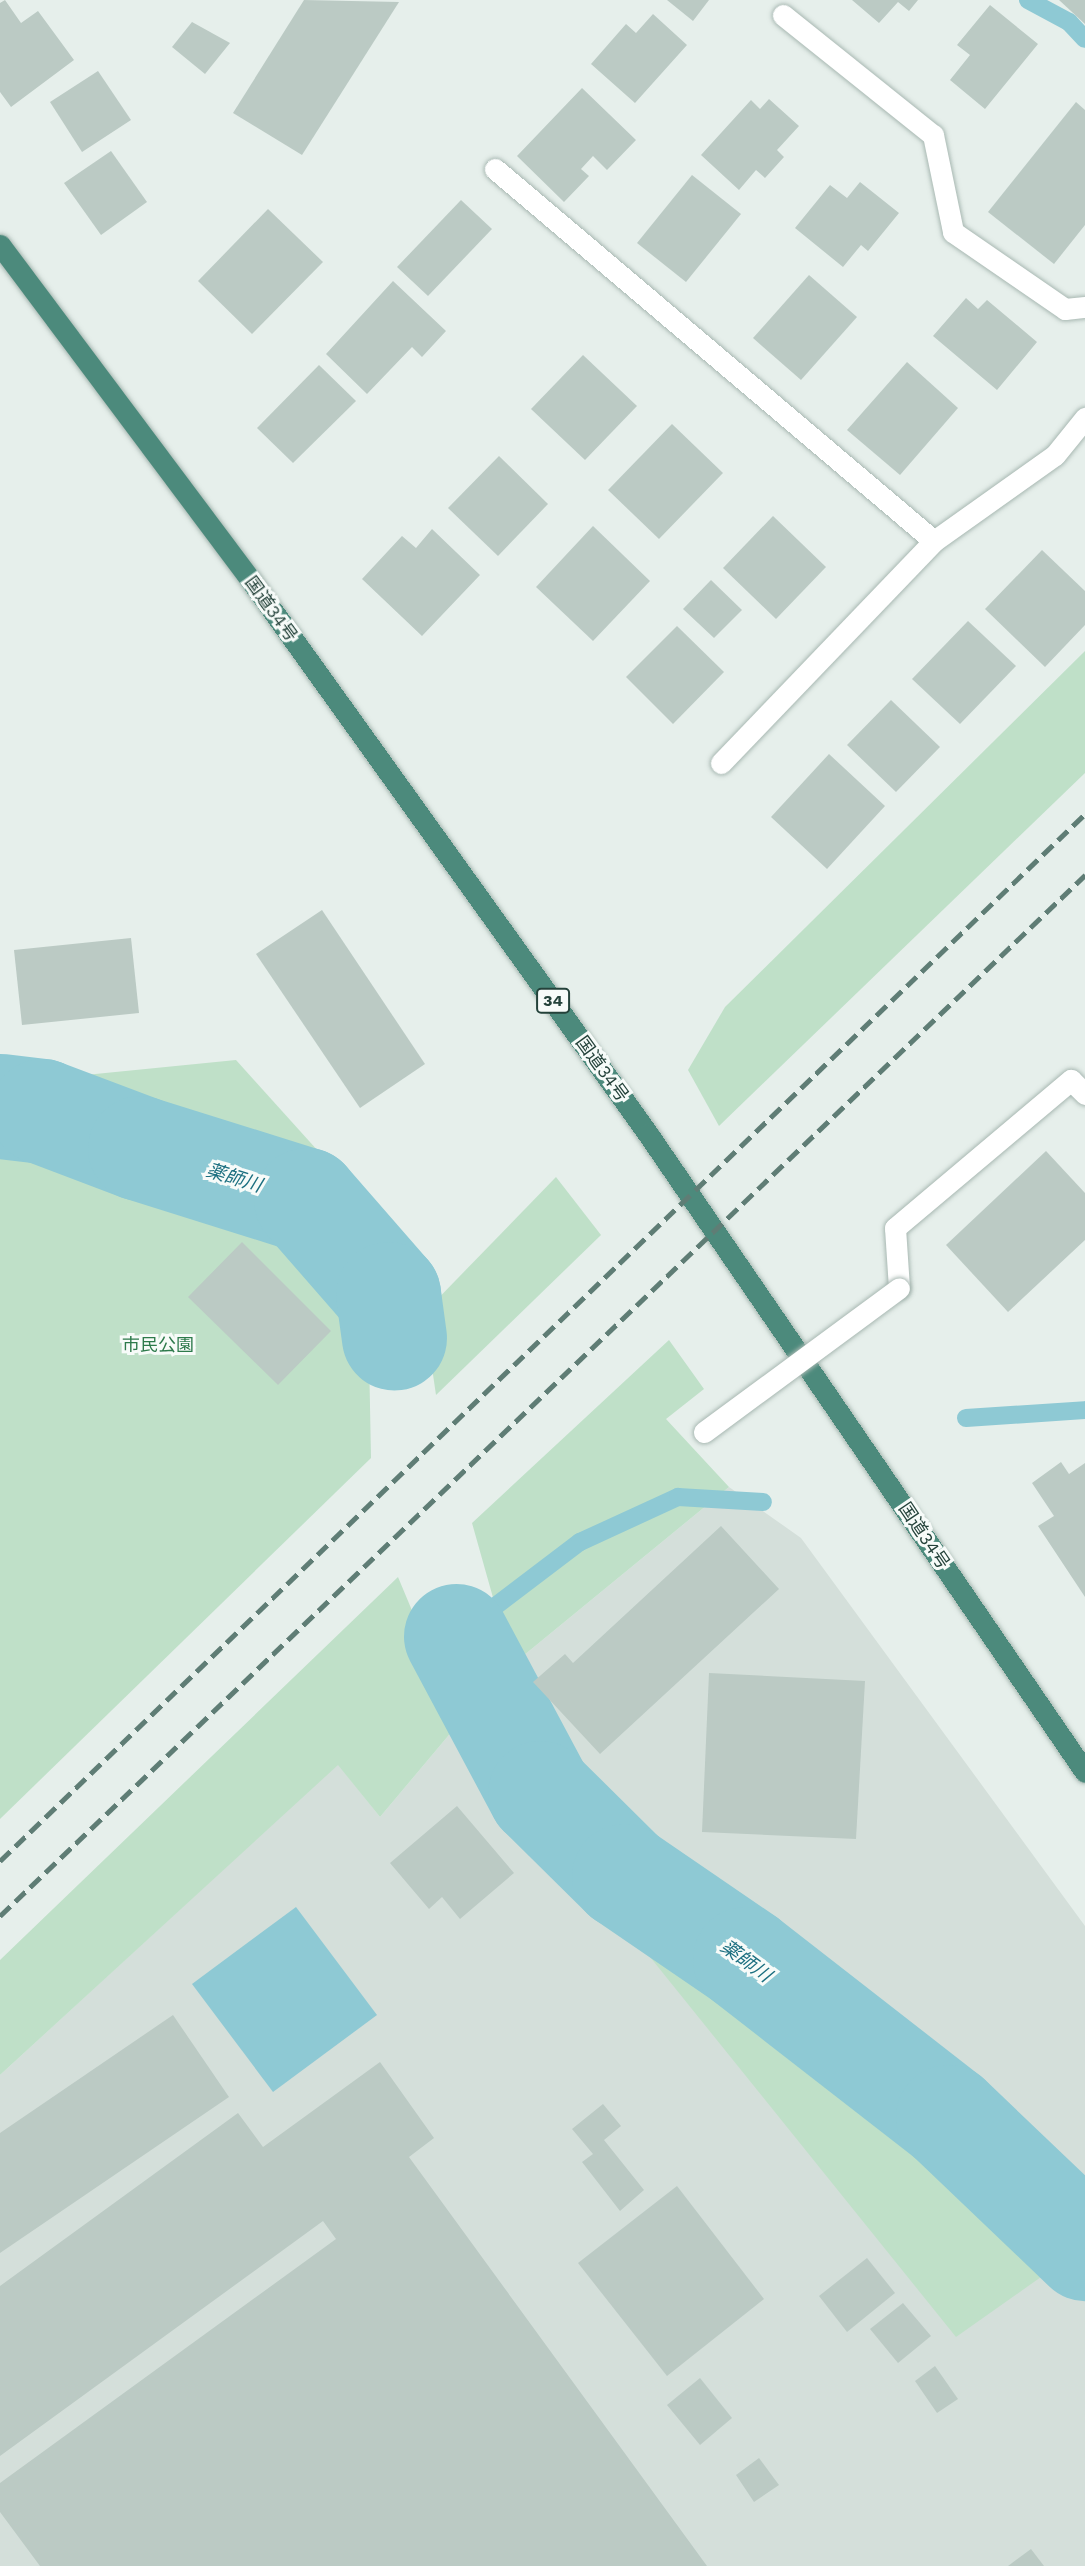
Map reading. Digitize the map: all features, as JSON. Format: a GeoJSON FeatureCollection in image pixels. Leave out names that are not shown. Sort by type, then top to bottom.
{"type":"FeatureCollection","features":[{"type":"Feature","properties":{"kind":"highway","name":"国道34号"},"geometry":{"type":"LineString","coordinates":[[0,245],[252,582],[648,1134],[1085,1772]]}},
{"type":"Feature","properties":{"kind":"street"},"geometry":{"type":"LineString","coordinates":[[783,15],[933,135],[953,232],[1065,309],[1085,307]]}},
{"type":"Feature","properties":{"kind":"street"},"geometry":{"type":"LineString","coordinates":[[495,169],[934,541]]}},
{"type":"Feature","properties":{"kind":"street"},"geometry":{"type":"LineString","coordinates":[[721,763],[934,541],[1055,456],[1085,418]]}},
{"type":"Feature","properties":{"kind":"street"},"geometry":{"type":"LineString","coordinates":[[704,1432],[899,1288],[895,1228],[1071,1080],[1085,1094]]}},
{"type":"Feature","properties":{"kind":"shaded area"},"geometry":{"type":"Polygon","coordinates":[[[729,1487],[801,1538],[1085,1926],[1085,2201],[895,2013],[580,1779],[512,1665],[729,1487]]]}},
{"type":"Feature","properties":{"kind":"shaded area"},"geometry":{"type":"Polygon","coordinates":[[[459,1723],[500,1802],[617,1916],[899,2115],[1085,2295],[1085,2566],[0,2566],[0,2075],[338,1764],[380,1817],[459,1723]]]}},
{"type":"Feature","properties":{"kind":"green space"},"geometry":{"type":"Polygon","coordinates":[[[1085,651],[1085,773],[719,1126],[688,1070],[725,1007],[1085,651]]]}},
{"type":"Feature","properties":{"kind":"green space"},"geometry":{"type":"Polygon","coordinates":[[[236,1060],[337,1172],[35,1080],[236,1060]]]}},
{"type":"Feature","properties":{"kind":"green space","name":"市民公園"},"geometry":{"type":"Polygon","coordinates":[[[0,1134],[288,1221],[340,1271],[369,1355],[371,1458],[0,1819],[0,1134]]]}},
{"type":"Feature","properties":{"kind":"green space"},"geometry":{"type":"Polygon","coordinates":[[[556,1177],[601,1235],[436,1395],[424,1313],[556,1177]]]}},
{"type":"Feature","properties":{"kind":"green space"},"geometry":{"type":"Polygon","coordinates":[[[669,1340],[704,1389],[666,1419],[729,1487],[512,1665],[472,1523],[669,1340]]]}},
{"type":"Feature","properties":{"kind":"green space"},"geometry":{"type":"Polygon","coordinates":[[[398,1577],[459,1723],[380,1817],[338,1765],[0,2075],[0,1960],[398,1577]]]}},
{"type":"Feature","properties":{"kind":"green space"},"geometry":{"type":"Polygon","coordinates":[[[617,1916],[899,2115],[1058,2265],[956,2337],[617,1916]]]}},
{"type":"Feature","properties":{"kind":"water"},"geometry":{"type":"Polygon","coordinates":[[[296,1907],[377,2015],[273,2092],[192,1984],[296,1907]]]}},
{"type":"Feature","properties":{"kind":"building"},"geometry":{"type":"Polygon","coordinates":[[[5,0],[21,23],[38,11],[74,60],[11,107],[0,92],[0,3],[5,0]]]}},
{"type":"Feature","properties":{"kind":"building"},"geometry":{"type":"Polygon","coordinates":[[[304,0],[399,2],[302,155],[233,113],[304,0]]]}},
{"type":"Feature","properties":{"kind":"building"},"geometry":{"type":"Polygon","coordinates":[[[667,0],[709,0],[693,21],[667,0]]]}},
{"type":"Feature","properties":{"kind":"building"},"geometry":{"type":"Polygon","coordinates":[[[852,0],[918,0],[909,11],[898,2],[879,23],[852,0]]]}},
{"type":"Feature","properties":{"kind":"building"},"geometry":{"type":"Polygon","coordinates":[[[1059,0],[1085,0],[1085,24],[1059,0]]]}},
{"type":"Feature","properties":{"kind":"building"},"geometry":{"type":"Polygon","coordinates":[[[990,5],[1038,44],[985,109],[950,80],[970,55],[957,45],[990,5]]]}},
{"type":"Feature","properties":{"kind":"building"},"geometry":{"type":"Polygon","coordinates":[[[653,14],[687,45],[635,103],[591,64],[626,24],[636,33],[653,14]]]}},
{"type":"Feature","properties":{"kind":"building"},"geometry":{"type":"Polygon","coordinates":[[[192,22],[230,43],[205,74],[172,47],[192,22]]]}},
{"type":"Feature","properties":{"kind":"building"},"geometry":{"type":"Polygon","coordinates":[[[98,71],[131,120],[82,152],[50,102],[98,71]]]}},
{"type":"Feature","properties":{"kind":"building"},"geometry":{"type":"Polygon","coordinates":[[[582,88],[636,140],[607,170],[593,156],[581,169],[589,176],[564,202],[517,156],[582,88]]]}},
{"type":"Feature","properties":{"kind":"building"},"geometry":{"type":"Polygon","coordinates":[[[769,99],[799,126],[777,150],[784,157],[765,178],[756,170],[739,190],[701,155],[751,100],[760,109],[769,99]]]}},
{"type":"Feature","properties":{"kind":"building"},"geometry":{"type":"Polygon","coordinates":[[[1076,102],[1085,110],[1085,225],[1054,264],[988,212],[1076,102]]]}},
{"type":"Feature","properties":{"kind":"building"},"geometry":{"type":"Polygon","coordinates":[[[111,151],[147,202],[101,235],[64,183],[111,151]]]}},
{"type":"Feature","properties":{"kind":"building"},"geometry":{"type":"Polygon","coordinates":[[[692,175],[741,214],[686,282],[637,243],[692,175]]]}},
{"type":"Feature","properties":{"kind":"building"},"geometry":{"type":"Polygon","coordinates":[[[860,182],[899,213],[868,251],[861,245],[843,267],[795,228],[830,185],[847,198],[860,182]]]}},
{"type":"Feature","properties":{"kind":"building"},"geometry":{"type":"Polygon","coordinates":[[[461,200],[492,229],[428,296],[397,267],[461,200]]]}},
{"type":"Feature","properties":{"kind":"building"},"geometry":{"type":"Polygon","coordinates":[[[268,209],[323,262],[252,334],[198,281],[268,209]]]}},
{"type":"Feature","properties":{"kind":"building"},"geometry":{"type":"Polygon","coordinates":[[[809,275],[857,317],[801,380],[753,338],[809,275]]]}},
{"type":"Feature","properties":{"kind":"building"},"geometry":{"type":"Polygon","coordinates":[[[393,281],[446,331],[422,357],[412,347],[367,394],[326,354],[393,281]]]}},
{"type":"Feature","properties":{"kind":"building"},"geometry":{"type":"Polygon","coordinates":[[[966,298],[978,309],[987,300],[1037,342],[997,390],[933,336],[966,298]]]}},
{"type":"Feature","properties":{"kind":"building"},"geometry":{"type":"Polygon","coordinates":[[[583,355],[637,406],[585,460],[531,409],[583,355]]]}},
{"type":"Feature","properties":{"kind":"building"},"geometry":{"type":"Polygon","coordinates":[[[907,362],[958,408],[900,475],[847,430],[907,362]]]}},
{"type":"Feature","properties":{"kind":"building"},"geometry":{"type":"Polygon","coordinates":[[[319,365],[356,401],[293,463],[257,428],[319,365]]]}},
{"type":"Feature","properties":{"kind":"building"},"geometry":{"type":"Polygon","coordinates":[[[672,424],[723,473],[659,539],[608,490],[672,424]]]}},
{"type":"Feature","properties":{"kind":"building"},"geometry":{"type":"Polygon","coordinates":[[[499,456],[548,504],[498,556],[448,508],[499,456]]]}},
{"type":"Feature","properties":{"kind":"building"},"geometry":{"type":"Polygon","coordinates":[[[773,516],[826,567],[776,619],[723,568],[773,516]]]}},
{"type":"Feature","properties":{"kind":"building"},"geometry":{"type":"Polygon","coordinates":[[[593,526],[650,581],[593,641],[536,587],[593,526]]]}},
{"type":"Feature","properties":{"kind":"building"},"geometry":{"type":"Polygon","coordinates":[[[432,529],[480,575],[422,636],[362,579],[402,536],[416,548],[432,529]]]}},
{"type":"Feature","properties":{"kind":"building"},"geometry":{"type":"Polygon","coordinates":[[[1042,550],[1085,591],[1085,625],[1045,667],[985,609],[1042,550]]]}},
{"type":"Feature","properties":{"kind":"building"},"geometry":{"type":"Polygon","coordinates":[[[711,580],[742,610],[714,638],[683,609],[711,580]]]}},
{"type":"Feature","properties":{"kind":"building"},"geometry":{"type":"Polygon","coordinates":[[[968,621],[1016,666],[960,724],[912,679],[968,621]]]}},
{"type":"Feature","properties":{"kind":"building"},"geometry":{"type":"Polygon","coordinates":[[[677,626],[724,672],[673,724],[626,677],[677,626]]]}},
{"type":"Feature","properties":{"kind":"building"},"geometry":{"type":"Polygon","coordinates":[[[891,700],[940,747],[896,792],[847,745],[891,700]]]}},
{"type":"Feature","properties":{"kind":"building"},"geometry":{"type":"Polygon","coordinates":[[[829,754],[885,806],[827,869],[771,817],[829,754]]]}},
{"type":"Feature","properties":{"kind":"building"},"geometry":{"type":"Polygon","coordinates":[[[322,910],[425,1064],[360,1108],[256,954],[322,910]]]}},
{"type":"Feature","properties":{"kind":"building"},"geometry":{"type":"Polygon","coordinates":[[[131,938],[139,1013],[22,1025],[14,950],[131,938]]]}},
{"type":"Feature","properties":{"kind":"building"},"geometry":{"type":"Polygon","coordinates":[[[1046,1151],[1085,1193],[1085,1240],[1008,1312],[946,1245],[1046,1151]]]}},
{"type":"Feature","properties":{"kind":"building"},"geometry":{"type":"Polygon","coordinates":[[[242,1242],[331,1331],[278,1385],[188,1297],[242,1242]]]}},
{"type":"Feature","properties":{"kind":"building"},"geometry":{"type":"Polygon","coordinates":[[[1061,1462],[1069,1474],[1085,1463],[1085,1597],[1038,1526],[1054,1516],[1032,1483],[1061,1462]]]}},
{"type":"Feature","properties":{"kind":"building"},"geometry":{"type":"Polygon","coordinates":[[[721,1526],[779,1589],[600,1754],[533,1682],[565,1654],[573,1663],[721,1526]]]}},
{"type":"Feature","properties":{"kind":"building"},"geometry":{"type":"Polygon","coordinates":[[[709,1673],[865,1681],[856,1839],[702,1832],[709,1673]]]}},
{"type":"Feature","properties":{"kind":"building"},"geometry":{"type":"Polygon","coordinates":[[[457,1806],[514,1873],[460,1919],[442,1897],[429,1909],[390,1863],[457,1806]]]}},
{"type":"Feature","properties":{"kind":"building"},"geometry":{"type":"Polygon","coordinates":[[[173,2015],[229,2097],[0,2253],[0,2133],[173,2015]]]}},
{"type":"Feature","properties":{"kind":"building"},"geometry":{"type":"Polygon","coordinates":[[[380,2062],[434,2138],[409,2157],[707,2566],[40,2566],[0,2512],[0,2483],[336,2239],[323,2221],[0,2456],[0,2286],[238,2113],[263,2147],[380,2062]]]}},
{"type":"Feature","properties":{"kind":"building"},"geometry":{"type":"Polygon","coordinates":[[[603,2104],[621,2126],[604,2140],[644,2190],[620,2211],[582,2162],[593,2154],[572,2129],[603,2104]]]}},
{"type":"Feature","properties":{"kind":"building"},"geometry":{"type":"Polygon","coordinates":[[[677,2186],[764,2299],[667,2376],[578,2263],[677,2186]]]}},
{"type":"Feature","properties":{"kind":"building"},"geometry":{"type":"Polygon","coordinates":[[[867,2258],[895,2293],[847,2332],[819,2296],[867,2258]]]}},
{"type":"Feature","properties":{"kind":"building"},"geometry":{"type":"Polygon","coordinates":[[[903,2303],[931,2336],[898,2363],[870,2329],[903,2303]]]}},
{"type":"Feature","properties":{"kind":"building"},"geometry":{"type":"Polygon","coordinates":[[[935,2366],[958,2399],[937,2413],[915,2381],[935,2366]]]}},
{"type":"Feature","properties":{"kind":"building"},"geometry":{"type":"Polygon","coordinates":[[[700,2378],[732,2418],[700,2445],[667,2405],[700,2378]]]}},
{"type":"Feature","properties":{"kind":"building"},"geometry":{"type":"Polygon","coordinates":[[[759,2458],[779,2485],[754,2502],[736,2475],[759,2458]]]}},
{"type":"Feature","properties":{"kind":"building"},"geometry":{"type":"Polygon","coordinates":[[[1031,2549],[1044,2566],[1008,2566],[1031,2549]]]}},
{"type":"Feature","properties":{"kind":"waterway"},"geometry":{"type":"LineString","coordinates":[[1028,0],[1069,22],[1085,39]]}},
{"type":"Feature","properties":{"kind":"waterway","name":"薬師川"},"geometry":{"type":"LineString","coordinates":[[0,1106],[42,1111],[140,1148],[306,1200],[388,1294],[394,1338]]}},
{"type":"Feature","properties":{"kind":"waterway"},"geometry":{"type":"LineString","coordinates":[[966,1418],[1085,1410]]}},
{"type":"Feature","properties":{"kind":"waterway"},"geometry":{"type":"LineString","coordinates":[[456,1636],[580,1542],[678,1497],[763,1502]]}},
{"type":"Feature","properties":{"kind":"waterway","name":"薬師川"},"geometry":{"type":"LineString","coordinates":[[456,1636],[540,1793],[624,1876],[745,1959],[948,2117],[1085,2248]]}},
{"type":"Feature","properties":{"kind":"railway"},"geometry":{"type":"LineString","coordinates":[[0,1861],[1085,814]]}},
{"type":"Feature","properties":{"kind":"railway"},"geometry":{"type":"LineString","coordinates":[[0,1916],[1085,875]]}}]}
